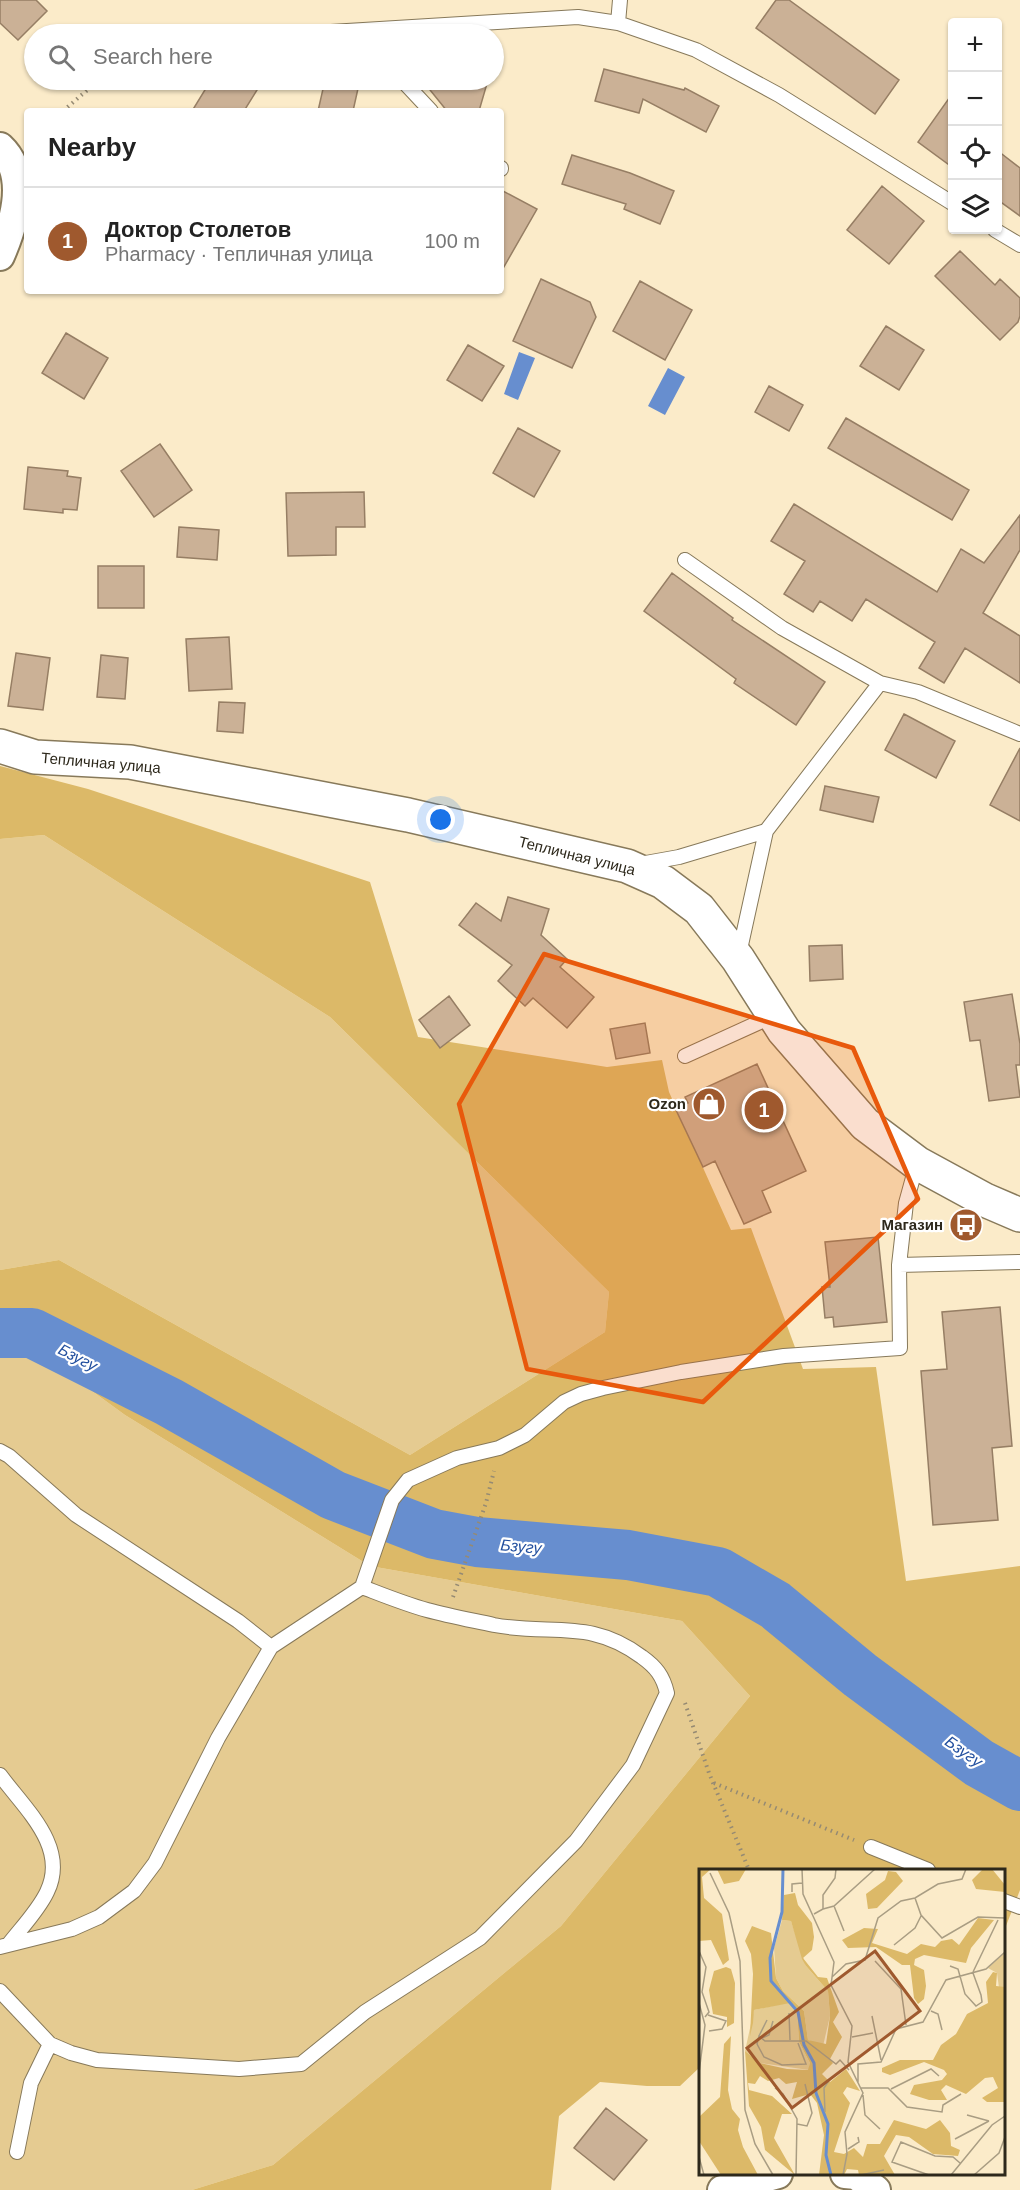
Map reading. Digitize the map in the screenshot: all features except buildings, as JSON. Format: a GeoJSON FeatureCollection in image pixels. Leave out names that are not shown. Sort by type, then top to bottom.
{"type":"FeatureCollection","features":[{"type":"Feature","properties":{"kind":"street"},"geometry":{"type":"LineString","coordinates":[[0,147],[10,156],[17,176],[16,201],[10,234],[0,256]]}},
{"type":"Feature","properties":{"kind":"street","name":"Тепличная улица"},"geometry":{"type":"LineString","coordinates":[[0,746],[35,757],[130,762],[174,769],[408,815],[627,866],[663,882],[699,909],[738,959],[784,1031],[865,1124],[917,1163],[985,1200],[1020,1215]]}},
{"type":"Feature","properties":{"kind":"street"},"geometry":{"type":"LineString","coordinates":[[722,2190],[774,2175]]}},
{"type":"Feature","properties":{"kind":"street"},"geometry":{"type":"LineString","coordinates":[[856,2175],[876,2190]]}},
{"type":"Feature","properties":{"kind":"lane"},"geometry":{"type":"LineString","coordinates":[[618,23],[620,0]]}},
{"type":"Feature","properties":{"kind":"lane"},"geometry":{"type":"LineString","coordinates":[[475,24],[578,17],[618,23],[696,50],[779,95],[948,201]]}},
{"type":"Feature","properties":{"kind":"lane"},"geometry":{"type":"LineString","coordinates":[[411,90],[428,108]]}},
{"type":"Feature","properties":{"kind":"lane"},"geometry":{"type":"LineString","coordinates":[[1002,234],[1020,245]]}},
{"type":"Feature","properties":{"kind":"lane"},"geometry":{"type":"LineString","coordinates":[[685,560],[782,628],[880,683],[918,692],[1020,734]]}},
{"type":"Feature","properties":{"kind":"lane"},"geometry":{"type":"LineString","coordinates":[[738,959],[766,831],[880,683]]}},
{"type":"Feature","properties":{"kind":"lane"},"geometry":{"type":"LineString","coordinates":[[627,866],[679,857],[766,831]]}},
{"type":"Feature","properties":{"kind":"lane"},"geometry":{"type":"LineString","coordinates":[[685,1056],[774,1015]]}},
{"type":"Feature","properties":{"kind":"lane"},"geometry":{"type":"LineString","coordinates":[[4,1946],[72,1929],[99,1917],[134,1891],[154,1863],[218,1738],[271,1647],[362,1587],[392,1500],[408,1480],[457,1458],[499,1448],[525,1435],[564,1402],[603,1388],[681,1372],[784,1356],[900,1348],[899,1265],[906,1203],[917,1163]]}},
{"type":"Feature","properties":{"kind":"lane"},"geometry":{"type":"LineString","coordinates":[[899,1265],[1020,1262]]}},
{"type":"Feature","properties":{"kind":"lane"},"geometry":{"type":"LineString","coordinates":[[0,1451],[9,1456],[76,1515],[238,1621],[271,1647]]}},
{"type":"Feature","properties":{"kind":"lane"},"geometry":{"type":"LineString","coordinates":[[0,1991],[50,2044],[97,2060],[239,2069],[301,2064],[365,2012],[480,1938],[576,1840],[633,1765],[667,1693],[664,1680],[656,1668],[633,1650],[608,1636],[586,1631],[509,1628],[425,1610],[362,1587]]}},
{"type":"Feature","properties":{"kind":"lane"},"geometry":{"type":"LineString","coordinates":[[0,1775],[48,1839],[54,1859],[53,1877],[46,1894],[4,1946]]}},
{"type":"Feature","properties":{"kind":"lane"},"geometry":{"type":"LineString","coordinates":[[871,1847],[926,1869]]}},
{"type":"Feature","properties":{"kind":"lane"},"geometry":{"type":"LineString","coordinates":[[1005,1901],[1020,1907]]}},
{"type":"Feature","properties":{"kind":"lane"},"geometry":{"type":"LineString","coordinates":[[17,2152],[31,2083],[50,2044]]}},
{"type":"Feature","properties":{"kind":"path"},"geometry":{"type":"LineString","coordinates":[[66,108],[87,90]]}},
{"type":"Feature","properties":{"kind":"path"},"geometry":{"type":"LineString","coordinates":[[449,1616],[486,1503],[499,1448]]}},
{"type":"Feature","properties":{"kind":"path"},"geometry":{"type":"LineString","coordinates":[[664,1680],[686,1704],[713,1783],[749,1869]]}},
{"type":"Feature","properties":{"kind":"path"},"geometry":{"type":"LineString","coordinates":[[713,1783],[871,1847]]}},
{"type":"Feature","properties":{"kind":"highlighted area"},"geometry":{"type":"Polygon","coordinates":[[[544,954],[853,1048],[918,1199],[703,1402],[527,1369],[459,1104],[544,954]]]}},
{"type":"Feature","properties":{"kind":"shaded area"},"geometry":{"type":"Polygon","coordinates":[[[0,766],[88,789],[370,882],[418,1037],[607,1067],[662,1060],[669,1092],[731,1230],[751,1228],[803,1369],[876,1367],[906,1581],[1020,1566],[1020,1890],[1005,1928],[1005,1869],[699,1869],[699,2068],[680,2086],[600,2082],[559,2116],[551,2190],[192,2190],[273,2165],[561,1926],[750,1696],[682,1621],[370,1566],[125,1415],[0,1324],[0,1270],[59,1260],[410,1455],[605,1332],[609,1292],[330,1017],[44,835],[0,839],[0,766]]]}},
{"type":"Feature","properties":{"kind":"shaded area"},"geometry":{"type":"Polygon","coordinates":[[[44,835],[330,1017],[609,1292],[605,1332],[410,1455],[59,1260],[0,1270],[0,839],[44,835]]]}},
{"type":"Feature","properties":{"kind":"shaded area"},"geometry":{"type":"Polygon","coordinates":[[[0,1324],[125,1415],[370,1566],[682,1621],[750,1696],[561,1926],[273,2165],[192,2190],[0,2190],[0,1324]]]}},
{"type":"Feature","properties":{"kind":"water"},"geometry":{"type":"Polygon","coordinates":[[[519,352],[535,358],[518,400],[504,394],[519,352]]]}},
{"type":"Feature","properties":{"kind":"water"},"geometry":{"type":"Polygon","coordinates":[[[668,368],[685,377],[665,415],[648,406],[668,368]]]}},
{"type":"Feature","properties":{"kind":"waterway","name":"Бзугу"},"geometry":{"type":"LineString","coordinates":[[0,1333],[32,1333],[169,1402],[333,1495],[434,1534],[477,1542],[628,1555],[718,1572],[775,1605],[860,1675],[979,1763],[1020,1786]]}},
{"type":"Feature","properties":{"kind":"place","name":"Ozon"},"geometry":{"type":"Point","coordinates":[709,1104]}},
{"type":"Feature","properties":{"kind":"place","name":"Доктор Столетов"},"geometry":{"type":"Point","coordinates":[764,1110]}},
{"type":"Feature","properties":{"kind":"place","name":"Магазин"},"geometry":{"type":"Point","coordinates":[966,1225]}}]}
